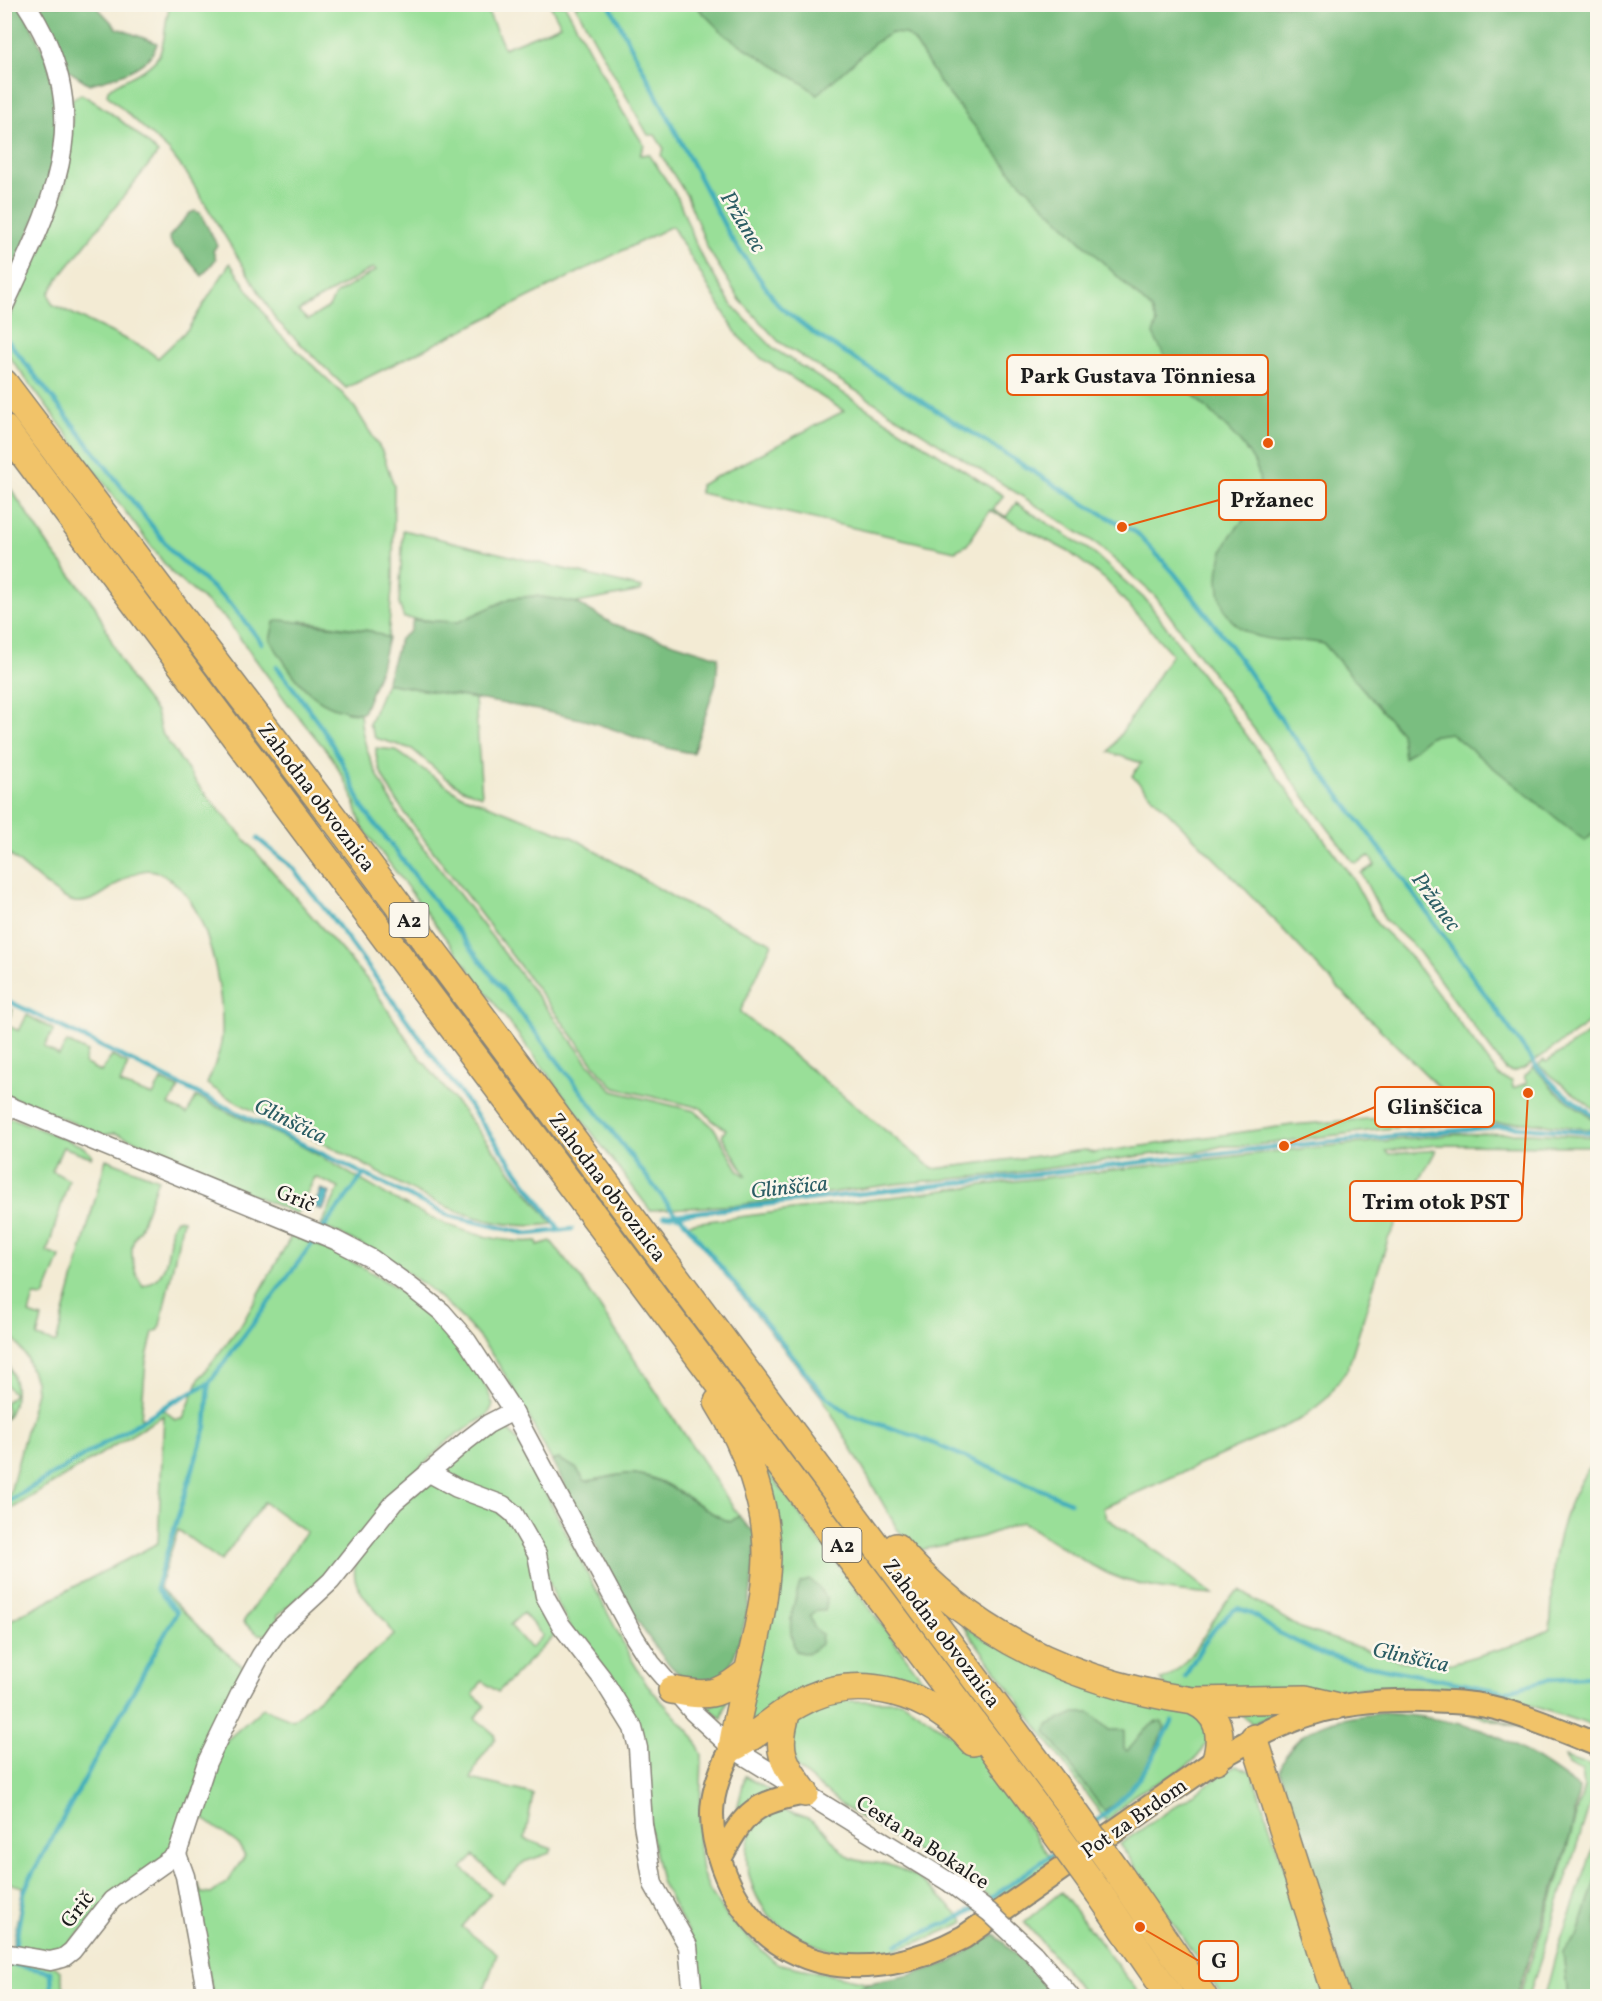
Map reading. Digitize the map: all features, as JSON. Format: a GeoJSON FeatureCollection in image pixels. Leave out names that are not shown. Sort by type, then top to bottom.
{"type":"FeatureCollection","features":[{"type":"Feature","properties":{"kind":"highway","name":"Zahodna obvoznica"},"geometry":{"type":"LineString","coordinates":[[4,383],[342,829],[1071,1807],[1203,1996]]}},
{"type":"Feature","properties":{"kind":"highway","name":"Zahodna obvoznica"},"geometry":{"type":"LineString","coordinates":[[4,428],[1005,1763],[1170,1996]]}},
{"type":"Feature","properties":{"kind":"highway"},"geometry":{"type":"LineString","coordinates":[[679,1327],[693,1367],[733,1430],[754,1482],[764,1520],[767,1558],[765,1585],[732,1748]]}},
{"type":"Feature","properties":{"kind":"highway"},"geometry":{"type":"LineString","coordinates":[[811,1458],[843,1482],[900,1551],[937,1589],[999,1634],[1037,1656],[1083,1675],[1130,1689],[1193,1701],[1306,1700],[1335,1706]]}},
{"type":"Feature","properties":{"kind":"highway"},"geometry":{"type":"LineString","coordinates":[[672,1690],[710,1695],[728,1688],[746,1673]]}},
{"type":"Feature","properties":{"kind":"highway"},"geometry":{"type":"LineString","coordinates":[[732,1748],[756,1735],[810,1697],[842,1689],[866,1688],[896,1693],[934,1708],[960,1727],[980,1750],[1005,1763]]}},
{"type":"Feature","properties":{"kind":"highway"},"geometry":{"type":"LineString","coordinates":[[1193,1701],[1206,1708],[1218,1725],[1221,1743],[1216,1760]]}},
{"type":"Feature","properties":{"kind":"highway"},"geometry":{"type":"LineString","coordinates":[[788,1711],[782,1730],[781,1751],[788,1770],[805,1793]]}},
{"type":"Feature","properties":{"kind":"highway"},"geometry":{"type":"LineString","coordinates":[[1254,1738],[1336,1996]]}},
{"type":"Feature","properties":{"kind":"main road","name":"Pot za Brdom"},"geometry":{"type":"LineString","coordinates":[[732,1748],[722,1860],[730,1887],[754,1921],[786,1949],[814,1961],[864,1968],[891,1965],[942,1949],[984,1925],[1216,1760],[1285,1723],[1335,1706],[1388,1701],[1472,1704],[1533,1719],[1598,1744]]}},
{"type":"Feature","properties":{"kind":"main road"},"geometry":{"type":"LineString","coordinates":[[722,1860],[739,1826],[757,1807],[805,1793]]}},
{"type":"Feature","properties":{"kind":"street"},"geometry":{"type":"LineString","coordinates":[[4,306],[52,198],[62,160],[65,131],[63,92],[57,69],[40,25],[26,4]]}},
{"type":"Feature","properties":{"kind":"street","name":"Grič"},"geometry":{"type":"LineString","coordinates":[[4,1104],[328,1237],[372,1259],[442,1312],[467,1341],[513,1411],[613,1601],[651,1663],[672,1690]]}},
{"type":"Feature","properties":{"kind":"street"},"geometry":{"type":"LineString","coordinates":[[207,1996],[185,1876],[177,1854],[207,1762],[261,1655],[291,1616],[331,1581],[394,1502],[488,1424],[513,1411]]}},
{"type":"Feature","properties":{"kind":"street"},"geometry":{"type":"LineString","coordinates":[[428,1472],[456,1488],[503,1505],[514,1514],[537,1554],[545,1596],[561,1625],[602,1678],[633,1728],[639,1748],[644,1824],[653,1884],[688,1946],[693,1996]]}},
{"type":"Feature","properties":{"kind":"street","name":"Cesta na Bokalce"},"geometry":{"type":"LineString","coordinates":[[672,1690],[732,1748],[949,1882],[989,1912],[1034,1954],[1070,1996]]}},
{"type":"Feature","properties":{"kind":"street","name":"Grič"},"geometry":{"type":"LineString","coordinates":[[4,1953],[50,1961],[63,1958],[72,1952],[112,1900],[177,1854]]}},
{"type":"Feature","properties":{"kind":"green space"},"geometry":{"type":"Polygon","coordinates":[[[5,5],[21,5],[48,61],[58,122],[47,191],[16,264],[5,282],[5,5]]]}},
{"type":"Feature","properties":{"kind":"green space"},"geometry":{"type":"Polygon","coordinates":[[[34,5],[95,5],[117,28],[157,43],[147,60],[138,66],[118,76],[89,84],[69,71],[34,5]]]}},
{"type":"Feature","properties":{"kind":"green space"},"geometry":{"type":"Polygon","coordinates":[[[170,5],[485,5],[504,48],[561,25],[550,5],[565,5],[623,112],[644,145],[640,155],[649,154],[678,198],[699,252],[731,304],[774,349],[1004,496],[993,509],[1006,517],[1016,503],[1091,551],[1147,601],[1352,877],[1378,925],[1408,954],[1500,1077],[1512,1081],[1513,1088],[1527,1083],[1524,1077],[1534,1067],[1556,1092],[1597,1122],[1597,1130],[1526,1122],[1394,1128],[1246,1146],[1222,1146],[1198,1152],[1170,1152],[1006,1174],[895,1184],[739,1205],[650,1210],[362,827],[351,792],[331,756],[288,704],[226,619],[173,574],[163,562],[5,351],[4,331],[53,224],[62,195],[70,154],[72,99],[81,94],[121,121],[158,153],[58,279],[49,293],[52,304],[146,349],[158,358],[188,329],[230,263],[275,330],[355,408],[382,451],[394,486],[393,578],[388,638],[371,631],[301,621],[347,712],[360,713],[364,741],[369,754],[400,817],[590,1065],[613,1091],[695,1111],[714,1128],[739,1171],[747,1177],[722,1136],[726,1129],[714,1122],[701,1108],[615,1088],[600,1072],[405,814],[382,774],[376,748],[395,750],[459,794],[574,838],[683,903],[772,943],[740,1012],[933,1169],[1085,1150],[1093,1153],[1292,1125],[1418,1115],[1460,1108],[1338,988],[1243,887],[1132,776],[1141,763],[1109,752],[1172,654],[1106,580],[1069,552],[990,510],[967,545],[955,551],[700,493],[700,485],[844,411],[762,359],[738,336],[672,226],[346,388],[276,320],[187,174],[169,151],[107,95],[108,90],[115,85],[154,62],[163,42],[170,5]],[[373,268],[298,311],[308,320],[329,307],[336,294],[376,270],[373,268]]]}},
{"type":"Feature","properties":{"kind":"green space"},"geometry":{"type":"Polygon","coordinates":[[[575,5],[1597,5],[1597,1017],[1525,1068],[1512,1072],[1506,1070],[1416,948],[1385,920],[1361,873],[1375,865],[1369,856],[1357,863],[1353,862],[1155,596],[1097,544],[779,342],[740,300],[708,249],[687,196],[661,155],[664,149],[655,135],[648,135],[575,5]]]}},
{"type":"Feature","properties":{"kind":"green space"},"geometry":{"type":"Polygon","coordinates":[[[695,5],[1597,5],[1597,830],[1585,841],[1450,733],[1430,736],[1404,758],[1401,733],[1324,644],[1256,636],[1236,625],[1222,605],[1218,581],[1219,568],[1231,535],[1254,507],[1258,498],[1259,476],[1255,465],[1239,441],[1195,397],[1172,369],[1153,334],[1157,323],[1152,310],[1015,177],[940,83],[914,41],[905,34],[891,33],[876,42],[817,95],[804,84],[726,36],[695,5]]]}},
{"type":"Feature","properties":{"kind":"green space"},"geometry":{"type":"Polygon","coordinates":[[[195,211],[200,213],[217,245],[213,251],[216,259],[202,276],[180,250],[173,247],[169,237],[190,213],[195,211]]]}},
{"type":"Feature","properties":{"kind":"green space"},"geometry":{"type":"Polygon","coordinates":[[[5,480],[52,551],[95,606],[134,684],[156,712],[161,732],[201,789],[370,983],[415,1051],[553,1224],[524,1226],[468,1215],[414,1192],[337,1150],[254,1111],[207,1084],[222,1035],[220,995],[203,925],[193,905],[181,889],[156,871],[149,870],[130,876],[85,902],[75,902],[50,888],[5,851],[5,480]]]}},
{"type":"Feature","properties":{"kind":"green space"},"geometry":{"type":"Polygon","coordinates":[[[403,530],[642,588],[640,591],[577,603],[536,596],[511,598],[458,623],[404,618],[399,604],[403,530]]]}},
{"type":"Feature","properties":{"kind":"green space"},"geometry":{"type":"Polygon","coordinates":[[[536,596],[577,603],[613,624],[718,657],[716,683],[693,753],[665,747],[598,724],[559,714],[386,683],[400,639],[410,631],[413,620],[458,622],[511,598],[536,596]]]}},
{"type":"Feature","properties":{"kind":"green space"},"geometry":{"type":"Polygon","coordinates":[[[281,620],[371,631],[388,638],[381,667],[363,713],[330,706],[307,690],[297,679],[270,640],[274,622],[281,620]]]}},
{"type":"Feature","properties":{"kind":"green space"},"geometry":{"type":"Polygon","coordinates":[[[386,683],[475,699],[482,796],[463,789],[446,778],[412,749],[375,738],[369,724],[386,683]]]}},
{"type":"Feature","properties":{"kind":"green space"},"geometry":{"type":"Polygon","coordinates":[[[4,1005],[13,1010],[6,1025],[19,1031],[27,1015],[54,1030],[44,1047],[59,1056],[67,1042],[87,1052],[84,1063],[101,1072],[112,1056],[128,1064],[120,1084],[153,1096],[161,1080],[179,1088],[169,1105],[187,1114],[196,1097],[294,1142],[389,1196],[447,1224],[477,1234],[507,1240],[537,1241],[538,1245],[551,1241],[581,1279],[739,1516],[730,1522],[660,1481],[648,1477],[629,1474],[585,1481],[559,1459],[552,1461],[495,1359],[471,1328],[438,1296],[401,1269],[362,1245],[321,1226],[339,1188],[315,1177],[297,1214],[199,1173],[179,1158],[115,1133],[103,1135],[5,1095],[4,1005]]]}},
{"type":"Feature","properties":{"kind":"green space"},"geometry":{"type":"Polygon","coordinates":[[[1597,1028],[1597,1112],[1538,1065],[1597,1028]]]}},
{"type":"Feature","properties":{"kind":"green space"},"geometry":{"type":"Polygon","coordinates":[[[12,1118],[82,1146],[92,1155],[91,1157],[63,1147],[52,1171],[69,1180],[47,1252],[60,1257],[44,1297],[34,1296],[29,1314],[42,1318],[37,1337],[56,1343],[106,1159],[158,1179],[132,1250],[136,1273],[143,1286],[152,1282],[163,1270],[172,1226],[176,1219],[183,1220],[159,1330],[153,1332],[146,1361],[141,1418],[165,1410],[175,1420],[183,1419],[199,1379],[243,1322],[292,1235],[322,1247],[383,1279],[439,1321],[462,1346],[480,1374],[493,1405],[488,1415],[450,1439],[419,1469],[326,1575],[278,1615],[277,1626],[269,1635],[258,1634],[243,1622],[306,1532],[264,1502],[221,1561],[178,1530],[159,1587],[214,1642],[247,1670],[169,1853],[55,1955],[12,1948],[23,1887],[5,1882],[5,1623],[158,1543],[164,1415],[5,1513],[5,1496],[10,1493],[36,1392],[35,1381],[26,1357],[5,1325],[4,1134],[9,1119],[12,1118]]]}},
{"type":"Feature","properties":{"kind":"green space"},"geometry":{"type":"Polygon","coordinates":[[[1528,1133],[1597,1137],[1597,1146],[1437,1145],[1386,1151],[1389,1154],[1436,1150],[1388,1239],[1348,1368],[1326,1399],[1301,1419],[1103,1508],[1106,1518],[1162,1555],[1213,1595],[1153,1588],[1124,1580],[1097,1568],[1022,1522],[981,1537],[916,1551],[898,1530],[822,1397],[685,1224],[1006,1182],[1289,1150],[1457,1134],[1528,1133]]]}},
{"type":"Feature","properties":{"kind":"green space"},"geometry":{"type":"Polygon","coordinates":[[[4,1357],[12,1373],[15,1388],[13,1404],[5,1420],[7,1410],[5,1403],[14,1394],[5,1384],[4,1357]]]}},
{"type":"Feature","properties":{"kind":"green space"},"geometry":{"type":"Polygon","coordinates":[[[507,1428],[521,1445],[632,1660],[647,1685],[694,1737],[702,1755],[699,1844],[702,1872],[710,1891],[729,1919],[776,1963],[869,1983],[840,1996],[701,1996],[697,1950],[661,1881],[648,1821],[646,1766],[556,1601],[528,1524],[453,1482],[441,1466],[493,1430],[507,1428]]]}},
{"type":"Feature","properties":{"kind":"green space"},"geometry":{"type":"Polygon","coordinates":[[[1597,1456],[1597,1727],[1495,1694],[1452,1688],[1365,1688],[1307,1693],[1170,1691],[1161,1680],[1178,1669],[1187,1659],[1225,1604],[1240,1591],[1300,1628],[1400,1661],[1452,1663],[1521,1643],[1547,1631],[1550,1629],[1553,1571],[1560,1534],[1574,1493],[1597,1456]]]}},
{"type":"Feature","properties":{"kind":"green space"},"geometry":{"type":"Polygon","coordinates":[[[559,1459],[576,1468],[585,1481],[629,1474],[648,1477],[672,1488],[730,1522],[739,1516],[748,1527],[756,1532],[754,1569],[744,1625],[724,1677],[704,1685],[690,1682],[673,1668],[654,1645],[634,1615],[595,1546],[552,1461],[559,1459]]]}},
{"type":"Feature","properties":{"kind":"green space"},"geometry":{"type":"Polygon","coordinates":[[[764,1466],[935,1696],[882,1683],[747,1732],[764,1466]]]}},
{"type":"Feature","properties":{"kind":"green space"},"geometry":{"type":"Polygon","coordinates":[[[429,1480],[487,1503],[521,1531],[557,1633],[498,1692],[482,1681],[473,1694],[485,1706],[475,1718],[494,1734],[495,1739],[478,1762],[471,1779],[533,1794],[525,1839],[552,1849],[550,1853],[524,1862],[503,1884],[474,1856],[462,1868],[490,1894],[462,1927],[497,1954],[482,1996],[213,1996],[191,1893],[199,1885],[201,1893],[211,1894],[227,1882],[245,1856],[238,1844],[197,1814],[220,1746],[263,1708],[293,1720],[394,1635],[359,1589],[355,1568],[359,1554],[379,1526],[429,1480]],[[523,1613],[510,1625],[530,1648],[543,1636],[523,1613]]]}},
{"type":"Feature","properties":{"kind":"green space"},"geometry":{"type":"Polygon","coordinates":[[[809,1580],[823,1593],[826,1606],[825,1611],[816,1611],[810,1616],[814,1628],[822,1634],[821,1644],[808,1654],[796,1651],[791,1625],[800,1583],[809,1580]]]}},
{"type":"Feature","properties":{"kind":"green space"},"geometry":{"type":"Polygon","coordinates":[[[962,1624],[987,1641],[1041,1667],[1186,1711],[1200,1719],[1209,1735],[1205,1746],[1190,1764],[1132,1797],[1106,1821],[962,1624]]]}},
{"type":"Feature","properties":{"kind":"green space"},"geometry":{"type":"Polygon","coordinates":[[[727,1700],[722,1719],[707,1706],[727,1700]]]}},
{"type":"Feature","properties":{"kind":"green space"},"geometry":{"type":"Polygon","coordinates":[[[818,1701],[902,1701],[977,1753],[1054,1863],[1000,1904],[949,1866],[942,1868],[844,1807],[796,1767],[788,1729],[818,1701]]]}},
{"type":"Feature","properties":{"kind":"green space"},"geometry":{"type":"Polygon","coordinates":[[[1280,1712],[1252,1724],[1240,1713],[1280,1712]]]}},
{"type":"Feature","properties":{"kind":"green space"},"geometry":{"type":"Polygon","coordinates":[[[1477,1712],[1577,1747],[1596,1757],[1514,1726],[1471,1714],[1477,1712]]]}},
{"type":"Feature","properties":{"kind":"green space"},"geometry":{"type":"Polygon","coordinates":[[[1074,1713],[1090,1713],[1109,1730],[1124,1730],[1124,1748],[1127,1751],[1150,1726],[1161,1721],[1165,1727],[1141,1774],[1124,1795],[1104,1811],[1046,1732],[1048,1725],[1074,1713]]]}},
{"type":"Feature","properties":{"kind":"green space"},"geometry":{"type":"Polygon","coordinates":[[[1382,1713],[1443,1721],[1490,1733],[1530,1755],[1579,1788],[1569,1841],[1517,1996],[1349,1996],[1280,1771],[1286,1755],[1295,1742],[1307,1733],[1320,1726],[1350,1717],[1382,1713]]]}},
{"type":"Feature","properties":{"kind":"green space"},"geometry":{"type":"Polygon","coordinates":[[[1565,1757],[1597,1768],[1597,1782],[1529,1996],[1519,1996],[1558,1881],[1584,1787],[1582,1772],[1568,1764],[1565,1757]]]}},
{"type":"Feature","properties":{"kind":"green space"},"geometry":{"type":"Polygon","coordinates":[[[1236,1765],[1252,1772],[1327,1996],[1222,1996],[1120,1844],[1236,1765]]]}},
{"type":"Feature","properties":{"kind":"green space"},"geometry":{"type":"Polygon","coordinates":[[[745,1776],[771,1791],[736,1814],[745,1776]]]}},
{"type":"Feature","properties":{"kind":"green space"},"geometry":{"type":"Polygon","coordinates":[[[780,1810],[812,1821],[822,1828],[842,1852],[851,1858],[887,1864],[923,1882],[965,1922],[907,1946],[870,1954],[829,1949],[791,1933],[770,1916],[761,1904],[753,1889],[747,1857],[749,1841],[754,1828],[765,1817],[780,1810]]]}},
{"type":"Feature","properties":{"kind":"green space"},"geometry":{"type":"Polygon","coordinates":[[[1597,1838],[1597,1874],[1577,1937],[1563,1952],[1568,1996],[1545,1996],[1556,1954],[1597,1838]]]}},
{"type":"Feature","properties":{"kind":"green space"},"geometry":{"type":"Polygon","coordinates":[[[1597,1874],[1597,1996],[1568,1996],[1563,1952],[1577,1937],[1597,1874]]]}},
{"type":"Feature","properties":{"kind":"green space"},"geometry":{"type":"Polygon","coordinates":[[[1061,1892],[1141,1996],[1085,1996],[1024,1922],[1061,1892]]]}},
{"type":"Feature","properties":{"kind":"green space"},"geometry":{"type":"Polygon","coordinates":[[[995,1934],[1057,1996],[840,1996],[869,1983],[911,1975],[951,1962],[995,1934]]]}},
{"type":"Feature","properties":{"kind":"green space"},"geometry":{"type":"Polygon","coordinates":[[[4,1958],[54,1966],[60,1971],[66,1996],[5,1996],[4,1958]]]}},
{"type":"Feature","properties":{"kind":"water"},"geometry":{"type":"Polygon","coordinates":[[[321,1189],[330,1193],[323,1210],[314,1207],[321,1189]]]}},
{"type":"Feature","properties":{"kind":"waterway","name":"Pržanec"},"geometry":{"type":"LineString","coordinates":[[609,4],[731,238],[779,306],[812,332],[1088,506],[1137,533],[1174,573],[1225,638],[1287,728],[1395,868],[1537,1067],[1559,1090],[1598,1119]]}},
{"type":"Feature","properties":{"kind":"waterway"},"geometry":{"type":"LineString","coordinates":[[5,337],[173,553],[231,604],[262,643]]}},
{"type":"Feature","properties":{"kind":"waterway"},"geometry":{"type":"LineString","coordinates":[[277,667],[303,701],[335,750],[362,807],[677,1216]]}},
{"type":"Feature","properties":{"kind":"waterway"},"geometry":{"type":"LineString","coordinates":[[258,839],[292,867],[339,927],[560,1230]]}},
{"type":"Feature","properties":{"kind":"waterway","name":"Glinščica"},"geometry":{"type":"LineString","coordinates":[[4,999],[450,1216],[528,1234],[572,1229]]}},
{"type":"Feature","properties":{"kind":"waterway","name":"Glinščica"},"geometry":{"type":"LineString","coordinates":[[664,1216],[1284,1146],[1506,1126],[1598,1133]]}},
{"type":"Feature","properties":{"kind":"waterway"},"geometry":{"type":"LineString","coordinates":[[322,1230],[364,1174]]}},
{"type":"Feature","properties":{"kind":"waterway"},"geometry":{"type":"LineString","coordinates":[[680,1216],[822,1393],[850,1415],[916,1436],[1070,1502]]}},
{"type":"Feature","properties":{"kind":"waterway"},"geometry":{"type":"LineString","coordinates":[[15,1946],[24,1892],[30,1878],[177,1612],[156,1588],[206,1426],[209,1383],[317,1237]]}},
{"type":"Feature","properties":{"kind":"waterway"},"geometry":{"type":"LineString","coordinates":[[4,1504],[171,1403],[209,1383]]}},
{"type":"Feature","properties":{"kind":"waterway","name":"Glinščica"},"geometry":{"type":"LineString","coordinates":[[1185,1677],[1213,1630],[1237,1608],[1249,1612],[1279,1633],[1320,1653],[1356,1663],[1504,1692],[1550,1679],[1598,1676]]}},
{"type":"Feature","properties":{"kind":"waterway"},"geometry":{"type":"LineString","coordinates":[[1093,1824],[1130,1790],[1148,1765],[1172,1721]]}},
{"type":"Feature","properties":{"kind":"waterway"},"geometry":{"type":"LineString","coordinates":[[984,1903],[1057,1851]]}},
{"type":"Feature","properties":{"kind":"waterway"},"geometry":{"type":"LineString","coordinates":[[897,1944],[961,1917],[976,1908]]}},
{"type":"Feature","properties":{"kind":"waterway"},"geometry":{"type":"LineString","coordinates":[[12,1960],[10,1964],[51,1972],[52,1996]]}},
{"type":"Feature","properties":{"kind":"place","name":"Park Gustava Tönniesa"},"geometry":{"type":"Point","coordinates":[1268,443]}},
{"type":"Feature","properties":{"kind":"place","name":"Pržanec"},"geometry":{"type":"Point","coordinates":[1122,527]}},
{"type":"Feature","properties":{"kind":"place","name":"Trim otok PST"},"geometry":{"type":"Point","coordinates":[1528,1093]}},
{"type":"Feature","properties":{"kind":"place","name":"Glinščica"},"geometry":{"type":"Point","coordinates":[1284,1146]}},
{"type":"Feature","properties":{"kind":"place","name":"G"},"geometry":{"type":"Point","coordinates":[1140,1927]}}]}
